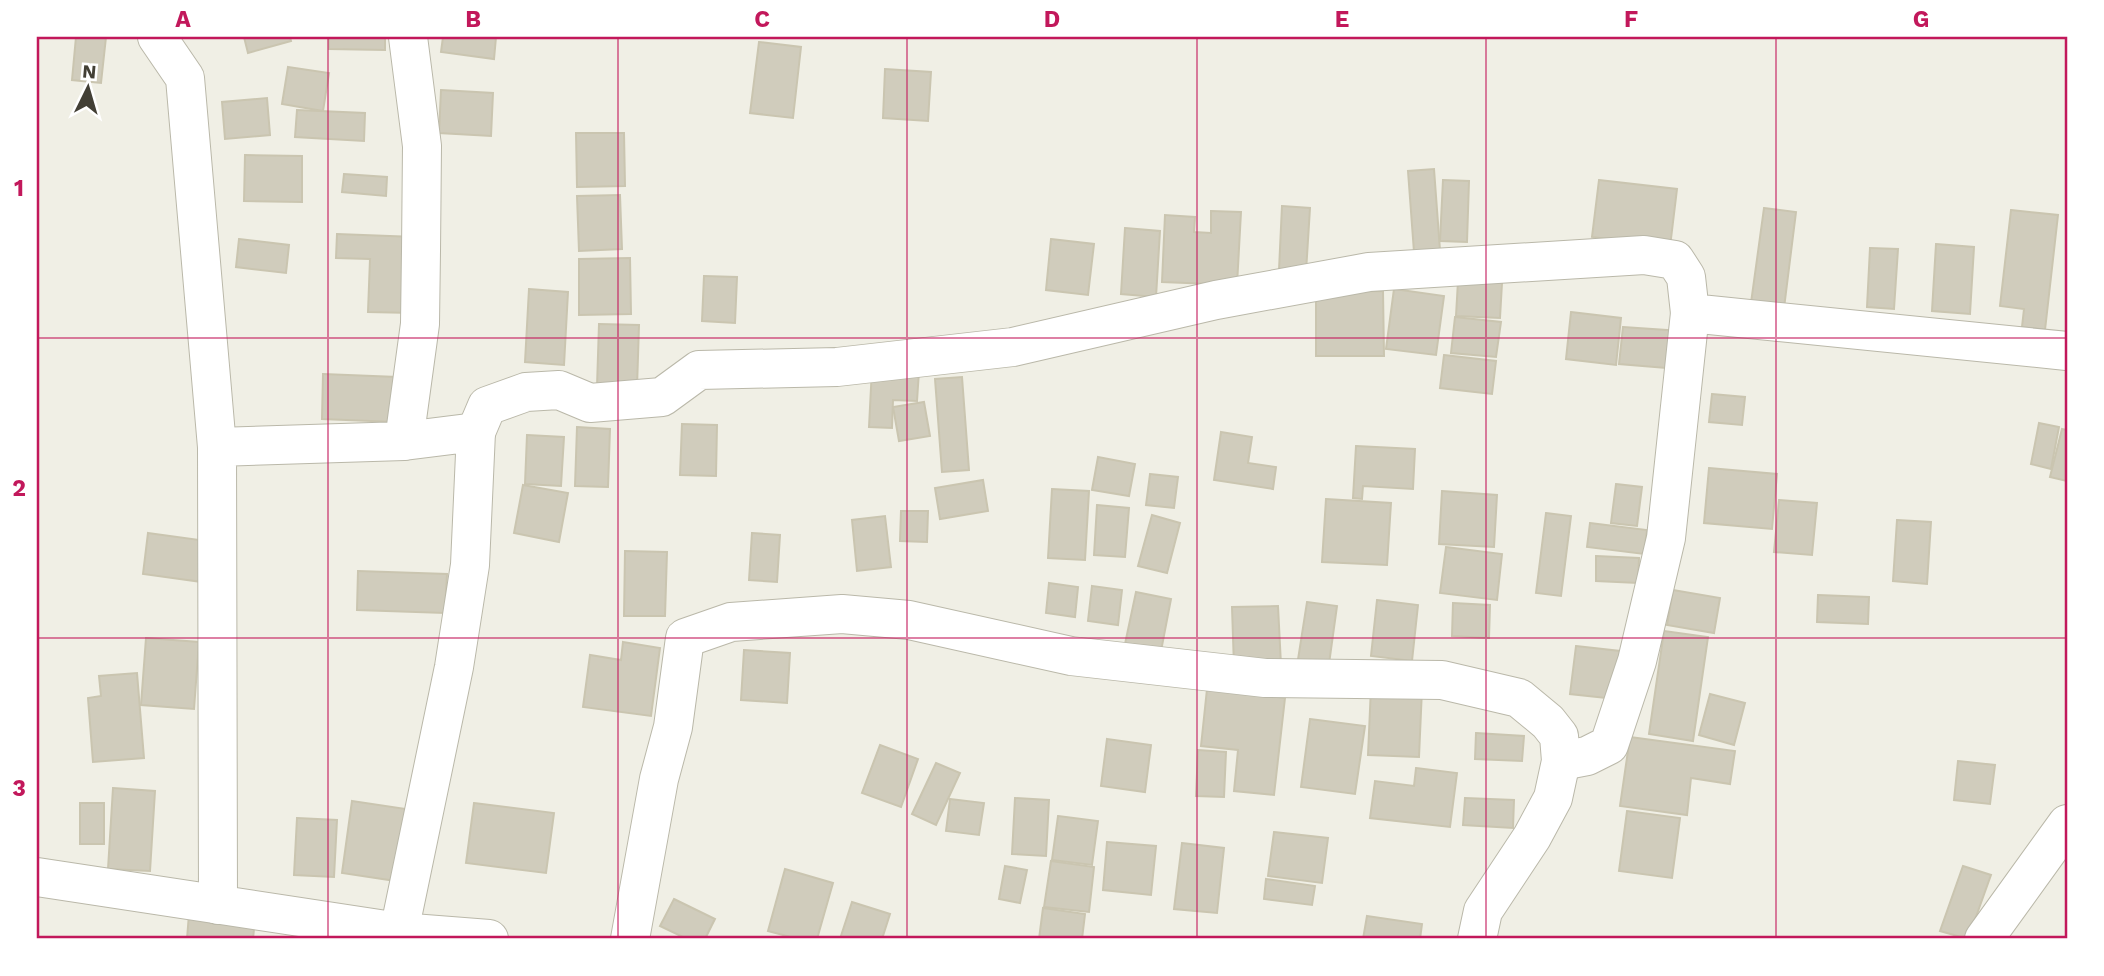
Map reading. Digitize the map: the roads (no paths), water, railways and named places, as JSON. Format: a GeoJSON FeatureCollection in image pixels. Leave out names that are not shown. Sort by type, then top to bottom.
{"type":"FeatureCollection","features":[{"type":"Feature","properties":{"kind":"street"},"geometry":{"type":"LineString","coordinates":[[157,37],[185,78],[217,447],[218,905]]}},
{"type":"Feature","properties":{"kind":"street"},"geometry":{"type":"LineString","coordinates":[[404,441],[419,324],[421,251],[422,146],[408,37]]}},
{"type":"Feature","properties":{"kind":"street"},"geometry":{"type":"LineString","coordinates":[[400,932],[454,667],[470,565],[477,432],[487,405],[526,392],[559,390],[590,403],[662,397],[699,370],[837,367],[1013,347],[1216,300],[1369,272],[1644,256],[1675,260],[1686,277],[1690,313],[1666,538],[1637,661],[1609,745],[1587,757],[1561,761]]}},
{"type":"Feature","properties":{"kind":"street"},"geometry":{"type":"LineString","coordinates":[[1690,313],[2067,351]]}},
{"type":"Feature","properties":{"kind":"street"},"geometry":{"type":"LineString","coordinates":[[217,447],[404,441],[477,432]]}},
{"type":"Feature","properties":{"kind":"street"},"geometry":{"type":"LineString","coordinates":[[630,939],[659,779],[673,727],[685,638],[731,622],[842,614],[909,620],[1071,656],[1265,678],[1442,680],[1519,698],[1548,722],[1559,736],[1561,761],[1553,798],[1532,837],[1483,911],[1477,939]]}},
{"type":"Feature","properties":{"kind":"street"},"geometry":{"type":"LineString","coordinates":[[1984,939],[2067,824]]}},
{"type":"Feature","properties":{"kind":"street"},"geometry":{"type":"LineString","coordinates":[[37,877],[400,932],[489,939]]}}]}
